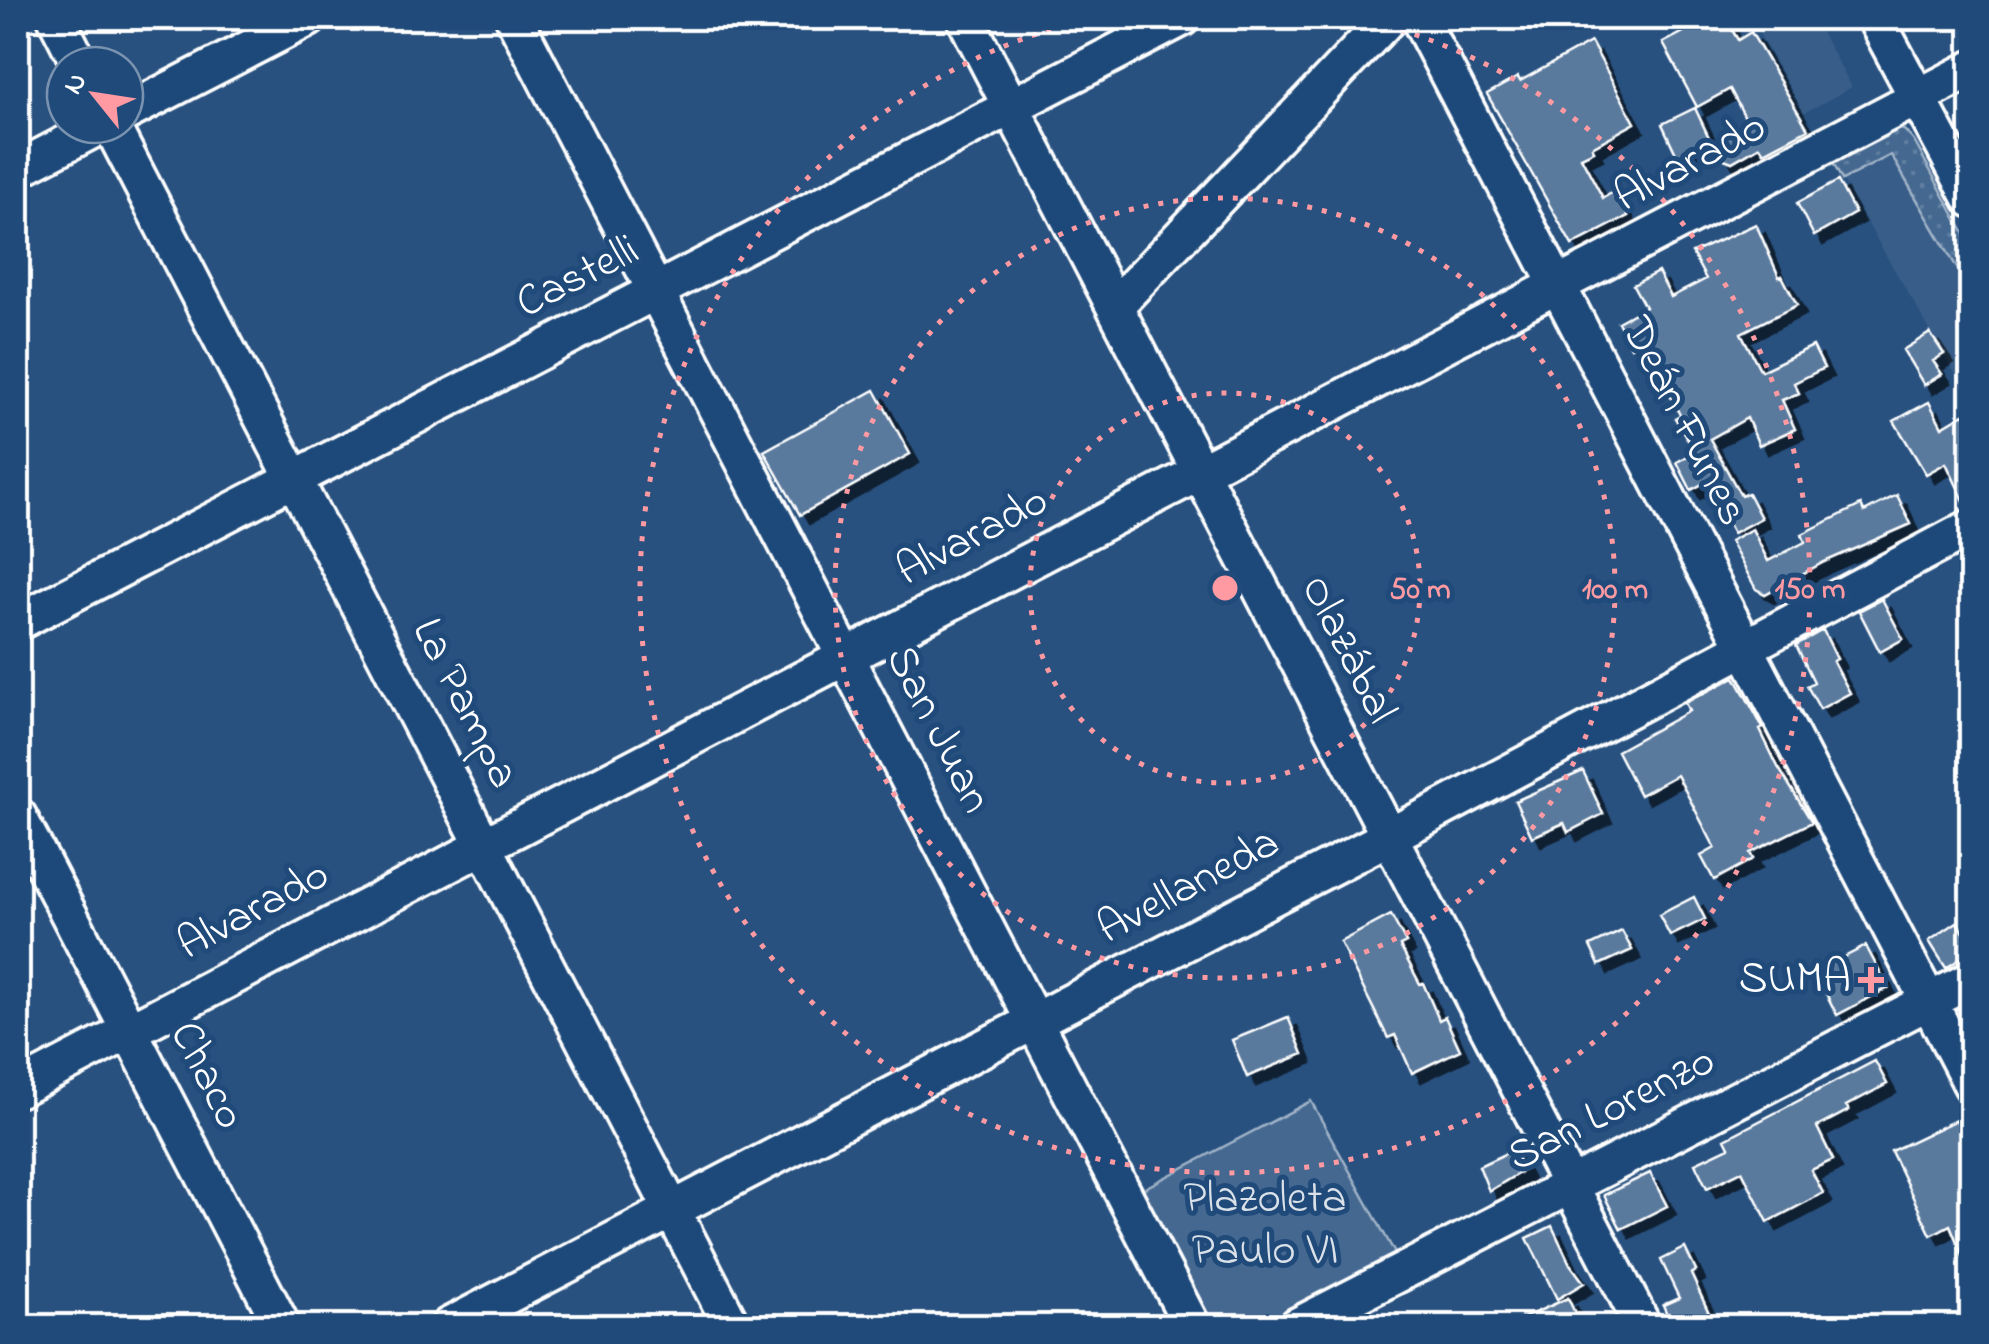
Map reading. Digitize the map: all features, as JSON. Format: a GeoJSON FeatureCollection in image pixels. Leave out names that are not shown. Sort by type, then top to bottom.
{"type":"FeatureCollection","features":[{"type":"Feature","properties":{"kind":"street"},"geometry":{"type":"LineString","coordinates":[[56,18],[70,45]]}},
{"type":"Feature","properties":{"kind":"street"},"geometry":{"type":"LineString","coordinates":[[145,103],[308,18]]}},
{"type":"Feature","properties":{"kind":"street","name":"San Juan"},"geometry":{"type":"LineString","coordinates":[[514,18],[1192,1326]]}},
{"type":"Feature","properties":{"kind":"street","name":"Olazábal"},"geometry":{"type":"LineString","coordinates":[[966,18],[1643,1326]]}},
{"type":"Feature","properties":{"kind":"street","name":"Castelli"},"geometry":{"type":"LineString","coordinates":[[18,622],[1182,18]]}},
{"type":"Feature","properties":{"kind":"street"},"geometry":{"type":"LineString","coordinates":[[1115,306],[1389,18]]}},
{"type":"Feature","properties":{"kind":"street","name":"Deán Funes"},"geometry":{"type":"LineString","coordinates":[[1419,18],[1972,1084]]}},
{"type":"Feature","properties":{"kind":"street"},"geometry":{"type":"LineString","coordinates":[[1875,18],[1972,199]]}},
{"type":"Feature","properties":{"kind":"street","name":"Alvarado"},"geometry":{"type":"LineString","coordinates":[[18,1089],[1972,69]]}},
{"type":"Feature","properties":{"kind":"street"},"geometry":{"type":"LineString","coordinates":[[18,168],[63,145]]}},
{"type":"Feature","properties":{"kind":"street","name":"La Pampa"},"geometry":{"type":"LineString","coordinates":[[121,145],[732,1326]]}},
{"type":"Feature","properties":{"kind":"street","name":"Avellaneda"},"geometry":{"type":"LineString","coordinates":[[449,1326],[1390,836],[1972,527]]}},
{"type":"Feature","properties":{"kind":"street","name":"Chaco"},"geometry":{"type":"LineString","coordinates":[[18,816],[282,1326]]}},
{"type":"Feature","properties":{"kind":"street","name":"San Lorenzo"},"geometry":{"type":"LineString","coordinates":[[1297,1326],[1972,979]]}},
{"type":"Feature","properties":{"kind":"shaded area"},"geometry":{"type":"Polygon","coordinates":[[[1750,18],[1813,18],[1852,87],[1804,113],[1750,18]]]}},
{"type":"Feature","properties":{"kind":"shaded area"},"geometry":{"type":"Polygon","coordinates":[[[1891,155],[1971,292],[1971,401],[1842,180],[1891,155]]]}},
{"type":"Feature","properties":{"kind":"green space"},"geometry":{"type":"Polygon","coordinates":[[[1893,128],[1904,130],[1914,141],[1971,245],[1971,292],[1891,155],[1842,180],[1832,161],[1893,128]]]}},
{"type":"Feature","properties":{"kind":"green space","name":"Plazoleta Paulo VI"},"geometry":{"type":"Polygon","coordinates":[[[1311,1101],[1397,1257],[1266,1326],[1213,1326],[1141,1190],[1311,1101]]]}},
{"type":"Feature","properties":{"kind":"building"},"geometry":{"type":"Polygon","coordinates":[[[1710,18],[1725,18],[1738,40],[1751,32],[1808,129],[1764,152],[1760,146],[1732,162],[1724,159],[1715,144],[1749,125],[1730,89],[1697,107],[1663,43],[1710,18]]]}},
{"type":"Feature","properties":{"kind":"building"},"geometry":{"type":"Polygon","coordinates":[[[1591,42],[1635,123],[1581,157],[1603,198],[1615,191],[1628,216],[1572,245],[1487,94],[1518,77],[1520,81],[1591,42]]]}},
{"type":"Feature","properties":{"kind":"building"},"geometry":{"type":"Polygon","coordinates":[[[1695,108],[1711,142],[1678,158],[1662,124],[1695,108]]]}},
{"type":"Feature","properties":{"kind":"building"},"geometry":{"type":"Polygon","coordinates":[[[1838,181],[1855,213],[1814,236],[1797,203],[1838,181]]]}},
{"type":"Feature","properties":{"kind":"building"},"geometry":{"type":"Polygon","coordinates":[[[1756,224],[1779,277],[1782,276],[1797,305],[1741,333],[1761,371],[1813,346],[1824,368],[1794,383],[1799,393],[1782,400],[1795,429],[1759,445],[1747,418],[1710,439],[1741,496],[1748,493],[1761,518],[1733,533],[1706,482],[1691,490],[1677,462],[1695,452],[1675,418],[1680,415],[1641,341],[1631,347],[1618,322],[1645,307],[1633,285],[1658,272],[1671,297],[1706,279],[1692,253],[1756,224]]]}},
{"type":"Feature","properties":{"kind":"building"},"geometry":{"type":"Polygon","coordinates":[[[1930,333],[1944,354],[1933,361],[1942,374],[1924,385],[1903,350],[1930,333]]]}},
{"type":"Feature","properties":{"kind":"building"},"geometry":{"type":"Polygon","coordinates":[[[875,390],[910,454],[800,515],[764,451],[875,390]]]}},
{"type":"Feature","properties":{"kind":"building"},"geometry":{"type":"Polygon","coordinates":[[[1929,402],[1942,427],[1964,414],[1972,427],[1972,506],[1967,507],[1946,463],[1926,474],[1894,421],[1929,402]]]}},
{"type":"Feature","properties":{"kind":"building"},"geometry":{"type":"Polygon","coordinates":[[[1897,495],[1911,524],[1824,562],[1765,594],[1756,589],[1730,541],[1752,529],[1768,561],[1805,542],[1802,534],[1861,505],[1864,512],[1897,495]]]}},
{"type":"Feature","properties":{"kind":"building"},"geometry":{"type":"Polygon","coordinates":[[[1882,599],[1903,639],[1880,652],[1859,611],[1882,599]]]}},
{"type":"Feature","properties":{"kind":"building"},"geometry":{"type":"Polygon","coordinates":[[[1823,630],[1837,659],[1833,661],[1850,693],[1820,709],[1807,686],[1814,682],[1796,645],[1823,630]]]}},
{"type":"Feature","properties":{"kind":"building"},"geometry":{"type":"Polygon","coordinates":[[[1735,677],[1763,728],[1760,730],[1778,767],[1812,822],[1750,853],[1753,859],[1714,880],[1701,856],[1715,848],[1677,775],[1640,795],[1617,751],[1689,711],[1685,703],[1735,677]]]}},
{"type":"Feature","properties":{"kind":"building"},"geometry":{"type":"Polygon","coordinates":[[[1583,771],[1603,814],[1568,832],[1564,823],[1532,837],[1515,801],[1583,771]]]}},
{"type":"Feature","properties":{"kind":"building"},"geometry":{"type":"Polygon","coordinates":[[[1694,897],[1705,919],[1670,936],[1659,915],[1694,897]]]}},
{"type":"Feature","properties":{"kind":"building"},"geometry":{"type":"Polygon","coordinates":[[[1391,915],[1406,943],[1400,946],[1420,984],[1423,983],[1439,1020],[1445,1017],[1460,1050],[1412,1073],[1395,1035],[1388,1038],[1340,942],[1391,915]]]}},
{"type":"Feature","properties":{"kind":"building"},"geometry":{"type":"Polygon","coordinates":[[[1957,922],[1972,951],[1946,968],[1929,941],[1957,922]]]}},
{"type":"Feature","properties":{"kind":"building"},"geometry":{"type":"Polygon","coordinates":[[[1622,931],[1632,950],[1599,965],[1590,946],[1622,931]]]}},
{"type":"Feature","properties":{"kind":"building"},"geometry":{"type":"Polygon","coordinates":[[[1866,946],[1888,988],[1837,1015],[1815,972],[1866,946]]]}},
{"type":"Feature","properties":{"kind":"building"},"geometry":{"type":"Polygon","coordinates":[[[1288,1017],[1303,1054],[1247,1077],[1232,1040],[1288,1017]]]}},
{"type":"Feature","properties":{"kind":"building"},"geometry":{"type":"Polygon","coordinates":[[[1875,1061],[1887,1084],[1817,1127],[1833,1160],[1811,1170],[1823,1193],[1768,1222],[1742,1171],[1707,1188],[1695,1163],[1729,1147],[1725,1139],[1875,1061]]]}},
{"type":"Feature","properties":{"kind":"building"},"geometry":{"type":"Polygon","coordinates":[[[1956,1120],[1972,1151],[1971,1276],[1950,1225],[1931,1235],[1891,1151],[1956,1120]]]}},
{"type":"Feature","properties":{"kind":"building"},"geometry":{"type":"Polygon","coordinates":[[[1513,1150],[1524,1170],[1489,1191],[1479,1166],[1513,1150]]]}},
{"type":"Feature","properties":{"kind":"building"},"geometry":{"type":"Polygon","coordinates":[[[1650,1173],[1667,1206],[1621,1229],[1604,1195],[1650,1173]]]}},
{"type":"Feature","properties":{"kind":"building"},"geometry":{"type":"Polygon","coordinates":[[[1552,1226],[1584,1283],[1557,1299],[1527,1238],[1552,1226]]]}},
{"type":"Feature","properties":{"kind":"building"},"geometry":{"type":"Polygon","coordinates":[[[1685,1248],[1696,1271],[1691,1274],[1715,1326],[1672,1326],[1663,1305],[1679,1298],[1661,1260],[1685,1248]]]}},
{"type":"Feature","properties":{"kind":"building"},"geometry":{"type":"Polygon","coordinates":[[[1568,1298],[1581,1326],[1505,1326],[1568,1298]]]}},
{"type":"Feature","properties":{"kind":"place","name":"SUMA"},"geometry":{"type":"Point","coordinates":[1871,980]}}]}
